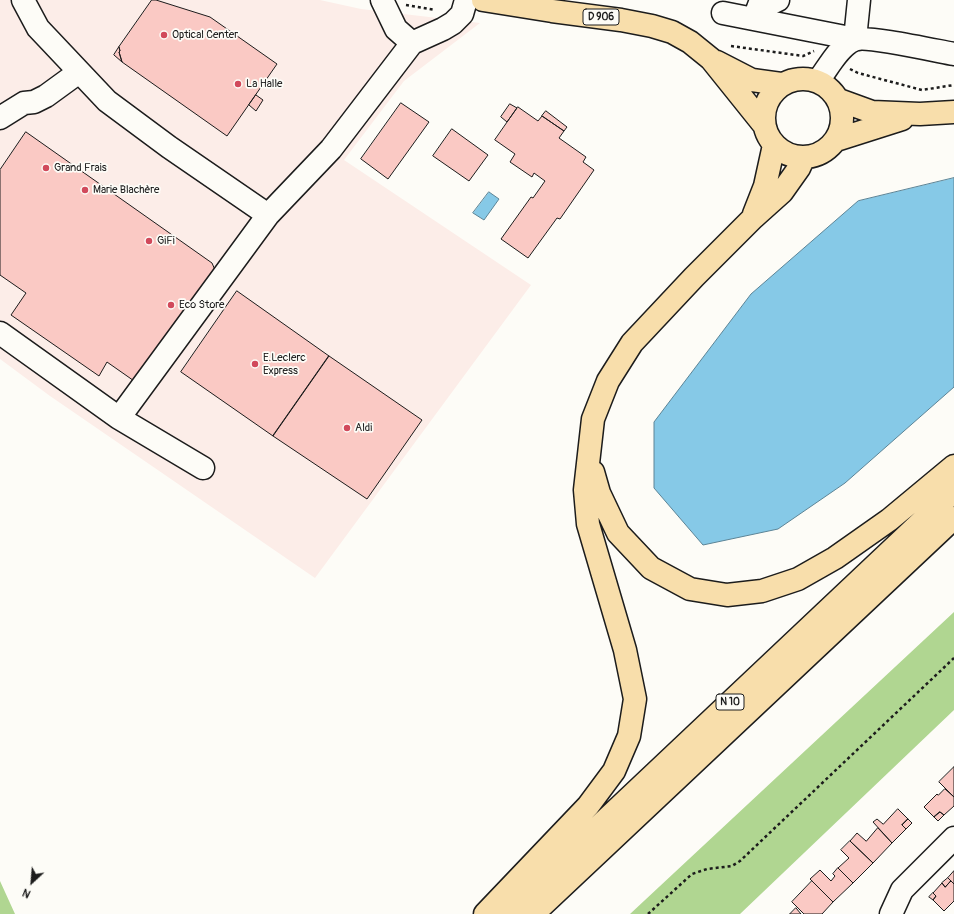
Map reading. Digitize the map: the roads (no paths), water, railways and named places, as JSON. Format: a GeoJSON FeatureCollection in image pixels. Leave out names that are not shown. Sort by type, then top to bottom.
{"type":"FeatureCollection","features":[{"type":"Feature","properties":{"kind":"main road","name":"D 906"},"geometry":{"type":"LineString","coordinates":[[483,0],[621,20],[652,26],[672,32],[690,42],[711,59],[752,80],[781,84]]}},
{"type":"Feature","properties":{"kind":"main road","name":"D 906"},"geometry":{"type":"LineString","coordinates":[[711,59],[764,126]]}},
{"type":"Feature","properties":{"kind":"main road"},"geometry":{"type":"LineString","coordinates":[[809,78],[818,81],[830,88],[839,100],[843,120],[841,131],[830,147],[822,153],[804,157],[788,154],[774,144],[768,136],[764,126],[764,114],[767,102],[772,92],[781,84],[790,80],[809,78]]}},
{"type":"Feature","properties":{"kind":"main road"},"geometry":{"type":"LineString","coordinates":[[839,100],[872,112],[920,114],[954,112]]}},
{"type":"Feature","properties":{"kind":"main road"},"geometry":{"type":"LineString","coordinates":[[836,140],[867,129],[920,114]]}},
{"type":"Feature","properties":{"kind":"main road"},"geometry":{"type":"LineString","coordinates":[[753,218],[765,186],[774,144]]}},
{"type":"Feature","properties":{"kind":"main road"},"geometry":{"type":"LineString","coordinates":[[485,914],[588,806],[614,771],[629,736],[635,699],[625,650],[588,524],[585,490],[593,419],[608,381],[632,343],[667,304],[753,218],[782,192],[800,168],[804,157]]}},
{"type":"Feature","properties":{"kind":"main road"},"geometry":{"type":"LineString","coordinates":[[588,453],[598,493],[618,532],[651,568],[690,589],[727,595],[762,591],[804,576],[835,558],[889,520],[954,466]]}},
{"type":"Feature","properties":{"kind":"main road","name":"N 10"},"geometry":{"type":"LineString","coordinates":[[506,914],[954,491]]}},
{"type":"Feature","properties":{"kind":"main road","name":"N 10"},"geometry":{"type":"LineString","coordinates":[[533,914],[954,518]]}},
{"type":"Feature","properties":{"kind":"street"},"geometry":{"type":"LineString","coordinates":[[23,0],[38,28],[107,101],[169,147],[268,215]]}},
{"type":"Feature","properties":{"kind":"street"},"geometry":{"type":"LineString","coordinates":[[382,0],[396,29],[412,43]]}},
{"type":"Feature","properties":{"kind":"street"},"geometry":{"type":"LineString","coordinates":[[119,418],[268,215],[331,148],[412,43],[453,23],[462,14],[466,0]]}},
{"type":"Feature","properties":{"kind":"street"},"geometry":{"type":"LineString","coordinates":[[723,13],[772,3],[778,0]]}},
{"type":"Feature","properties":{"kind":"street"},"geometry":{"type":"LineString","coordinates":[[818,81],[838,51],[855,39],[859,0]]}},
{"type":"Feature","properties":{"kind":"street"},"geometry":{"type":"LineString","coordinates":[[758,6],[855,39],[876,40],[954,54]]}},
{"type":"Feature","properties":{"kind":"street"},"geometry":{"type":"LineString","coordinates":[[0,118],[24,103],[34,102],[46,96],[79,72]]}},
{"type":"Feature","properties":{"kind":"street"},"geometry":{"type":"LineString","coordinates":[[0,333],[119,418],[203,468]]}},
{"type":"Feature","properties":{"kind":"street"},"geometry":{"type":"LineString","coordinates":[[891,914],[902,890],[954,838]]}},
{"type":"Feature","properties":{"kind":"water"},"geometry":{"type":"Polygon","coordinates":[[[954,178],[954,387],[845,483],[778,529],[703,545],[654,488],[654,422],[751,294],[858,201],[954,178]]]}},
{"type":"Feature","properties":{"kind":"water"},"geometry":{"type":"Polygon","coordinates":[[[489,192],[499,199],[484,220],[473,213],[489,192]]]}},
{"type":"Feature","properties":{"kind":"place","name":"Optical Center"},"geometry":{"type":"Point","coordinates":[164,35]}},
{"type":"Feature","properties":{"kind":"place","name":"La Halle"},"geometry":{"type":"Point","coordinates":[238,84]}},
{"type":"Feature","properties":{"kind":"place","name":"Grand Frais"},"geometry":{"type":"Point","coordinates":[46,168]}},
{"type":"Feature","properties":{"kind":"place","name":"Marie Blachère"},"geometry":{"type":"Point","coordinates":[85,190]}},
{"type":"Feature","properties":{"kind":"place","name":"GiFi"},"geometry":{"type":"Point","coordinates":[149,241]}},
{"type":"Feature","properties":{"kind":"place","name":"Eco Store"},"geometry":{"type":"Point","coordinates":[171,305]}},
{"type":"Feature","properties":{"kind":"place","name":"E.Leclerc Express"},"geometry":{"type":"Point","coordinates":[255,364]}},
{"type":"Feature","properties":{"kind":"place","name":"Aldi"},"geometry":{"type":"Point","coordinates":[347,428]}}]}
